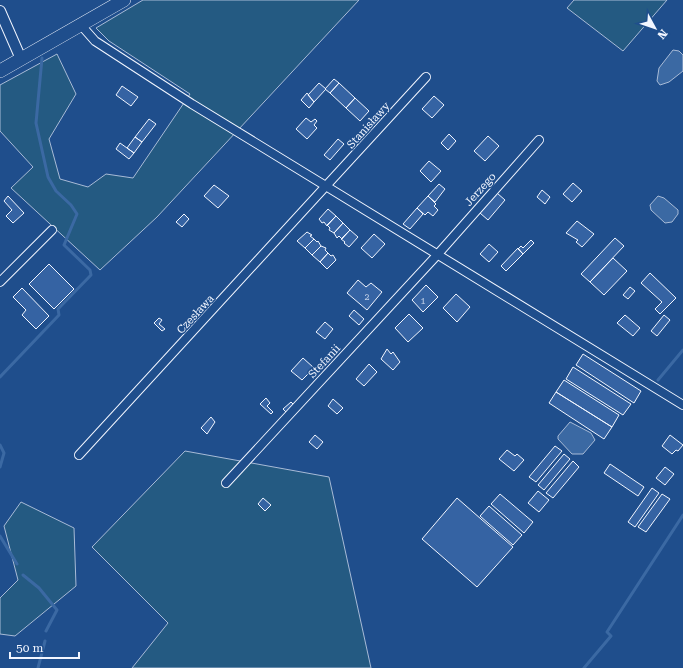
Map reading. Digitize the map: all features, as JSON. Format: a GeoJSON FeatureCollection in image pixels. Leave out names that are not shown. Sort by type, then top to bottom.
{"type":"FeatureCollection","features":[{"type":"Feature","properties":{"kind":"main road"},"geometry":{"type":"LineString","coordinates":[[0,71],[124,0]]}},
{"type":"Feature","properties":{"kind":"street"},"geometry":{"type":"LineString","coordinates":[[0,11],[21,59]]}},
{"type":"Feature","properties":{"kind":"street"},"geometry":{"type":"LineString","coordinates":[[80,24],[95,40],[118,56],[326,188],[438,254],[683,405]]}},
{"type":"Feature","properties":{"kind":"street","name":"Stanisławy"},"geometry":{"type":"LineString","coordinates":[[326,188],[426,78]]}},
{"type":"Feature","properties":{"kind":"street","name":"Jerzego"},"geometry":{"type":"LineString","coordinates":[[438,254],[539,140]]}},
{"type":"Feature","properties":{"kind":"street","name":"Czesława"},"geometry":{"type":"LineString","coordinates":[[79,455],[326,188]]}},
{"type":"Feature","properties":{"kind":"street"},"geometry":{"type":"LineString","coordinates":[[0,282],[52,230]]}},
{"type":"Feature","properties":{"kind":"street","name":"Stefanii"},"geometry":{"type":"LineString","coordinates":[[226,483],[438,254]]}},
{"type":"Feature","properties":{"kind":"shaded area"},"geometry":{"type":"Polygon","coordinates":[[[143,0],[359,0],[157,217],[100,270],[11,188],[33,167],[0,131],[0,85],[57,54],[76,94],[49,139],[60,179],[88,187],[106,174],[133,178],[190,94],[109,41],[96,28],[143,0]]]}},
{"type":"Feature","properties":{"kind":"shaded area"},"geometry":{"type":"Polygon","coordinates":[[[574,0],[667,0],[623,51],[567,8],[574,0]]]}},
{"type":"Feature","properties":{"kind":"shaded area"},"geometry":{"type":"Polygon","coordinates":[[[673,50],[679,51],[683,55],[683,71],[669,82],[660,85],[657,81],[659,68],[673,50]]]}},
{"type":"Feature","properties":{"kind":"shaded area"},"geometry":{"type":"Polygon","coordinates":[[[658,196],[664,198],[678,210],[678,214],[672,222],[665,223],[651,210],[650,205],[658,196]]]}},
{"type":"Feature","properties":{"kind":"shaded area"},"geometry":{"type":"Polygon","coordinates":[[[570,422],[591,433],[595,440],[583,454],[572,454],[558,439],[558,436],[570,422]]]}},
{"type":"Feature","properties":{"kind":"shaded area"},"geometry":{"type":"Polygon","coordinates":[[[185,451],[329,477],[371,668],[132,668],[168,623],[92,547],[185,451]]]}},
{"type":"Feature","properties":{"kind":"shaded area"},"geometry":{"type":"Polygon","coordinates":[[[21,502],[74,528],[76,586],[15,636],[0,634],[0,598],[18,580],[4,526],[21,502]]]}},
{"type":"Feature","properties":{"kind":"building"},"geometry":{"type":"Polygon","coordinates":[[[334,79],[339,83],[330,93],[325,89],[334,79]]]}},
{"type":"Feature","properties":{"kind":"building"},"geometry":{"type":"Polygon","coordinates":[[[319,83],[326,89],[314,102],[308,95],[319,83]]]}},
{"type":"Feature","properties":{"kind":"building"},"geometry":{"type":"Polygon","coordinates":[[[339,83],[355,98],[346,108],[330,93],[339,83]]]}},
{"type":"Feature","properties":{"kind":"building"},"geometry":{"type":"Polygon","coordinates":[[[122,86],[138,97],[131,106],[116,95],[122,86]]]}},
{"type":"Feature","properties":{"kind":"building"},"geometry":{"type":"Polygon","coordinates":[[[307,93],[314,102],[309,108],[301,100],[307,93]]]}},
{"type":"Feature","properties":{"kind":"building"},"geometry":{"type":"Polygon","coordinates":[[[434,96],[444,105],[432,118],[422,109],[434,96]]]}},
{"type":"Feature","properties":{"kind":"building"},"geometry":{"type":"Polygon","coordinates":[[[355,98],[369,111],[360,121],[346,108],[355,98]]]}},
{"type":"Feature","properties":{"kind":"building"},"geometry":{"type":"Polygon","coordinates":[[[306,118],[311,122],[315,119],[317,121],[314,125],[317,128],[307,139],[296,129],[306,118]]]}},
{"type":"Feature","properties":{"kind":"building"},"geometry":{"type":"Polygon","coordinates":[[[149,119],[156,124],[142,142],[135,137],[149,119]]]}},
{"type":"Feature","properties":{"kind":"building"},"geometry":{"type":"Polygon","coordinates":[[[449,134],[456,141],[448,150],[441,143],[449,134]]]}},
{"type":"Feature","properties":{"kind":"building"},"geometry":{"type":"Polygon","coordinates":[[[488,136],[499,146],[485,161],[474,151],[488,136]]]}},
{"type":"Feature","properties":{"kind":"building"},"geometry":{"type":"Polygon","coordinates":[[[135,137],[142,142],[134,153],[127,148],[135,137]]]}},
{"type":"Feature","properties":{"kind":"building"},"geometry":{"type":"Polygon","coordinates":[[[338,139],[344,144],[330,160],[324,155],[338,139]]]}},
{"type":"Feature","properties":{"kind":"building"},"geometry":{"type":"Polygon","coordinates":[[[120,143],[134,153],[129,159],[116,149],[120,143]]]}},
{"type":"Feature","properties":{"kind":"building"},"geometry":{"type":"Polygon","coordinates":[[[429,161],[441,171],[431,182],[420,171],[429,161]]]}},
{"type":"Feature","properties":{"kind":"building"},"geometry":{"type":"Polygon","coordinates":[[[573,183],[582,191],[572,202],[563,194],[573,183]]]}},
{"type":"Feature","properties":{"kind":"building"},"geometry":{"type":"Polygon","coordinates":[[[439,184],[445,189],[435,202],[428,196],[439,184]]]}},
{"type":"Feature","properties":{"kind":"building"},"geometry":{"type":"Polygon","coordinates":[[[214,185],[229,196],[218,208],[204,196],[214,185]]]}},
{"type":"Feature","properties":{"kind":"building"},"geometry":{"type":"Polygon","coordinates":[[[542,190],[550,197],[545,204],[537,197],[542,190]]]}},
{"type":"Feature","properties":{"kind":"building"},"geometry":{"type":"Polygon","coordinates":[[[497,193],[505,200],[488,220],[480,213],[497,193]]]}},
{"type":"Feature","properties":{"kind":"building"},"geometry":{"type":"Polygon","coordinates":[[[8,196],[24,213],[13,223],[6,216],[12,210],[4,201],[8,196]]]}},
{"type":"Feature","properties":{"kind":"building"},"geometry":{"type":"Polygon","coordinates":[[[428,196],[436,204],[434,206],[438,210],[433,216],[428,212],[425,215],[417,208],[428,196]]]}},
{"type":"Feature","properties":{"kind":"building"},"geometry":{"type":"Polygon","coordinates":[[[417,208],[423,214],[410,229],[403,224],[417,208]]]}},
{"type":"Feature","properties":{"kind":"building"},"geometry":{"type":"Polygon","coordinates":[[[328,209],[336,216],[327,226],[319,219],[328,209]]]}},
{"type":"Feature","properties":{"kind":"building"},"geometry":{"type":"Polygon","coordinates":[[[184,214],[189,219],[182,227],[176,222],[184,214]]]}},
{"type":"Feature","properties":{"kind":"building"},"geometry":{"type":"Polygon","coordinates":[[[336,216],[343,223],[334,233],[329,230],[330,228],[327,225],[336,216]]]}},
{"type":"Feature","properties":{"kind":"building"},"geometry":{"type":"Polygon","coordinates":[[[577,221],[594,234],[582,247],[576,242],[578,240],[566,233],[577,221]]]}},
{"type":"Feature","properties":{"kind":"building"},"geometry":{"type":"Polygon","coordinates":[[[343,223],[350,230],[342,239],[339,236],[337,238],[334,233],[343,223]]]}},
{"type":"Feature","properties":{"kind":"building"},"geometry":{"type":"Polygon","coordinates":[[[350,230],[358,237],[349,247],[341,239],[350,230]]]}},
{"type":"Feature","properties":{"kind":"building"},"geometry":{"type":"Polygon","coordinates":[[[307,232],[312,235],[310,236],[314,239],[305,248],[297,241],[307,232]]]}},
{"type":"Feature","properties":{"kind":"building"},"geometry":{"type":"Polygon","coordinates":[[[374,234],[385,244],[372,258],[361,248],[374,234]]]}},
{"type":"Feature","properties":{"kind":"building"},"geometry":{"type":"Polygon","coordinates":[[[615,238],[624,246],[590,282],[581,274],[615,238]]]}},
{"type":"Feature","properties":{"kind":"building"},"geometry":{"type":"Polygon","coordinates":[[[314,239],[317,242],[318,241],[321,246],[312,255],[305,248],[314,239]]]}},
{"type":"Feature","properties":{"kind":"building"},"geometry":{"type":"Polygon","coordinates":[[[531,240],[534,243],[523,254],[518,249],[521,246],[523,248],[531,240]]]}},
{"type":"Feature","properties":{"kind":"building"},"geometry":{"type":"Polygon","coordinates":[[[489,244],[498,252],[489,262],[480,254],[489,244]]]}},
{"type":"Feature","properties":{"kind":"building"},"geometry":{"type":"Polygon","coordinates":[[[321,246],[326,248],[325,250],[328,253],[320,262],[312,255],[321,246]]]}},
{"type":"Feature","properties":{"kind":"building"},"geometry":{"type":"Polygon","coordinates":[[[518,248],[523,254],[506,271],[501,266],[518,248]]]}},
{"type":"Feature","properties":{"kind":"building"},"geometry":{"type":"Polygon","coordinates":[[[328,253],[331,256],[333,255],[336,260],[327,269],[320,262],[328,253]]]}},
{"type":"Feature","properties":{"kind":"building"},"geometry":{"type":"Polygon","coordinates":[[[613,258],[627,271],[604,295],[590,282],[613,258]]]}},
{"type":"Feature","properties":{"kind":"building"},"geometry":{"type":"Polygon","coordinates":[[[49,264],[74,289],[54,309],[29,284],[49,264]]]}},
{"type":"Feature","properties":{"kind":"building"},"geometry":{"type":"Polygon","coordinates":[[[650,273],[676,298],[660,314],[655,309],[662,302],[641,283],[650,273]]]}},
{"type":"Feature","properties":{"kind":"building"},"geometry":{"type":"Polygon","coordinates":[[[358,280],[366,287],[371,283],[382,292],[367,310],[347,293],[358,280]]]}},
{"type":"Feature","properties":{"kind":"building"},"geometry":{"type":"Polygon","coordinates":[[[426,285],[438,297],[423,312],[412,300],[426,285]]]}},
{"type":"Feature","properties":{"kind":"building"},"geometry":{"type":"Polygon","coordinates":[[[630,287],[635,291],[628,299],[623,295],[630,287]]]}},
{"type":"Feature","properties":{"kind":"building"},"geometry":{"type":"Polygon","coordinates":[[[22,288],[49,316],[36,329],[22,315],[26,310],[13,297],[22,288]]]}},
{"type":"Feature","properties":{"kind":"building"},"geometry":{"type":"Polygon","coordinates":[[[456,294],[470,307],[457,322],[443,308],[456,294]]]}},
{"type":"Feature","properties":{"kind":"building"},"geometry":{"type":"Polygon","coordinates":[[[354,310],[364,319],[359,325],[349,316],[354,310]]]}},
{"type":"Feature","properties":{"kind":"building"},"geometry":{"type":"Polygon","coordinates":[[[409,314],[423,328],[408,342],[395,328],[409,314]]]}},
{"type":"Feature","properties":{"kind":"building"},"geometry":{"type":"Polygon","coordinates":[[[625,315],[640,328],[633,336],[617,323],[625,315]]]}},
{"type":"Feature","properties":{"kind":"building"},"geometry":{"type":"Polygon","coordinates":[[[664,315],[670,320],[657,336],[651,331],[664,315]]]}},
{"type":"Feature","properties":{"kind":"building"},"geometry":{"type":"Polygon","coordinates":[[[159,318],[162,320],[159,324],[165,329],[162,331],[154,323],[159,318]]]}},
{"type":"Feature","properties":{"kind":"building"},"geometry":{"type":"Polygon","coordinates":[[[325,322],[333,329],[325,339],[316,332],[325,322]]]}},
{"type":"Feature","properties":{"kind":"building"},"geometry":{"type":"Polygon","coordinates":[[[387,349],[391,354],[393,352],[400,362],[393,370],[381,359],[387,349]]]}},
{"type":"Feature","properties":{"kind":"building"},"geometry":{"type":"Polygon","coordinates":[[[583,354],[641,391],[634,403],[576,365],[583,354]]]}},
{"type":"Feature","properties":{"kind":"building"},"geometry":{"type":"Polygon","coordinates":[[[303,358],[314,368],[302,380],[291,371],[303,358]]]}},
{"type":"Feature","properties":{"kind":"building"},"geometry":{"type":"Polygon","coordinates":[[[369,364],[377,372],[364,386],[356,379],[369,364]]]}},
{"type":"Feature","properties":{"kind":"building"},"geometry":{"type":"Polygon","coordinates":[[[573,367],[631,404],[623,415],[566,379],[573,367]]]}},
{"type":"Feature","properties":{"kind":"building"},"geometry":{"type":"Polygon","coordinates":[[[564,380],[619,415],[612,427],[556,392],[564,380]]]}},
{"type":"Feature","properties":{"kind":"building"},"geometry":{"type":"Polygon","coordinates":[[[556,392],[612,427],[604,439],[549,403],[556,392]]]}},
{"type":"Feature","properties":{"kind":"building"},"geometry":{"type":"Polygon","coordinates":[[[266,398],[270,403],[267,406],[273,412],[271,414],[260,404],[266,398]]]}},
{"type":"Feature","properties":{"kind":"building"},"geometry":{"type":"Polygon","coordinates":[[[333,399],[343,408],[337,414],[328,406],[333,399]]]}},
{"type":"Feature","properties":{"kind":"building"},"geometry":{"type":"Polygon","coordinates":[[[291,402],[295,406],[288,414],[283,409],[291,402]]]}},
{"type":"Feature","properties":{"kind":"building"},"geometry":{"type":"Polygon","coordinates":[[[211,417],[215,422],[207,434],[201,428],[211,417]]]}},
{"type":"Feature","properties":{"kind":"building"},"geometry":{"type":"Polygon","coordinates":[[[315,435],[323,442],[317,449],[309,442],[315,435]]]}},
{"type":"Feature","properties":{"kind":"building"},"geometry":{"type":"Polygon","coordinates":[[[670,435],[683,445],[678,451],[676,450],[672,454],[662,446],[670,435]]]}},
{"type":"Feature","properties":{"kind":"building"},"geometry":{"type":"Polygon","coordinates":[[[555,446],[562,451],[536,482],[529,477],[555,446]]]}},
{"type":"Feature","properties":{"kind":"building"},"geometry":{"type":"Polygon","coordinates":[[[507,450],[515,456],[517,454],[524,460],[514,471],[499,459],[507,450]]]}},
{"type":"Feature","properties":{"kind":"building"},"geometry":{"type":"Polygon","coordinates":[[[564,454],[570,459],[544,490],[538,485],[564,454]]]}},
{"type":"Feature","properties":{"kind":"building"},"geometry":{"type":"Polygon","coordinates":[[[573,461],[579,467],[553,498],[546,493],[573,461]]]}},
{"type":"Feature","properties":{"kind":"building"},"geometry":{"type":"Polygon","coordinates":[[[610,464],[644,487],[638,496],[604,473],[610,464]]]}},
{"type":"Feature","properties":{"kind":"building"},"geometry":{"type":"Polygon","coordinates":[[[665,467],[674,474],[665,485],[656,478],[665,467]]]}},
{"type":"Feature","properties":{"kind":"building"},"geometry":{"type":"Polygon","coordinates":[[[652,488],[659,493],[635,527],[628,522],[652,488]]]}},
{"type":"Feature","properties":{"kind":"building"},"geometry":{"type":"Polygon","coordinates":[[[538,491],[549,500],[539,512],[528,503],[538,491]]]}},
{"type":"Feature","properties":{"kind":"building"},"geometry":{"type":"Polygon","coordinates":[[[500,494],[533,522],[524,533],[491,504],[500,494]]]}},
{"type":"Feature","properties":{"kind":"building"},"geometry":{"type":"Polygon","coordinates":[[[662,494],[670,499],[646,532],[638,527],[662,494]]]}},
{"type":"Feature","properties":{"kind":"building"},"geometry":{"type":"Polygon","coordinates":[[[263,498],[271,505],[265,511],[258,504],[263,498]]]}},
{"type":"Feature","properties":{"kind":"building"},"geometry":{"type":"Polygon","coordinates":[[[457,498],[513,547],[477,587],[422,539],[457,498]]]}},
{"type":"Feature","properties":{"kind":"building"},"geometry":{"type":"Polygon","coordinates":[[[489,506],[522,535],[513,545],[480,516],[489,506]]]}},
{"type":"Feature","properties":{"kind":"waterway"},"geometry":{"type":"LineString","coordinates":[[0,377],[59,315],[58,309],[91,275],[90,270],[64,245],[77,214],[71,205],[56,191],[48,177],[36,123],[42,58]]}},
{"type":"Feature","properties":{"kind":"waterway"},"geometry":{"type":"LineString","coordinates":[[658,380],[683,350]]}},
{"type":"Feature","properties":{"kind":"waterway"},"geometry":{"type":"LineString","coordinates":[[0,445],[4,453],[0,467]]}},
{"type":"Feature","properties":{"kind":"waterway"},"geometry":{"type":"LineString","coordinates":[[584,668],[611,636],[607,632],[683,515]]}},
{"type":"Feature","properties":{"kind":"waterway"},"geometry":{"type":"LineString","coordinates":[[0,536],[17,564]]}},
{"type":"Feature","properties":{"kind":"waterway"},"geometry":{"type":"LineString","coordinates":[[23,575],[39,588],[57,610],[46,631]]}},
{"type":"Feature","properties":{"kind":"waterway"},"geometry":{"type":"LineString","coordinates":[[38,668],[45,641]]}}]}
